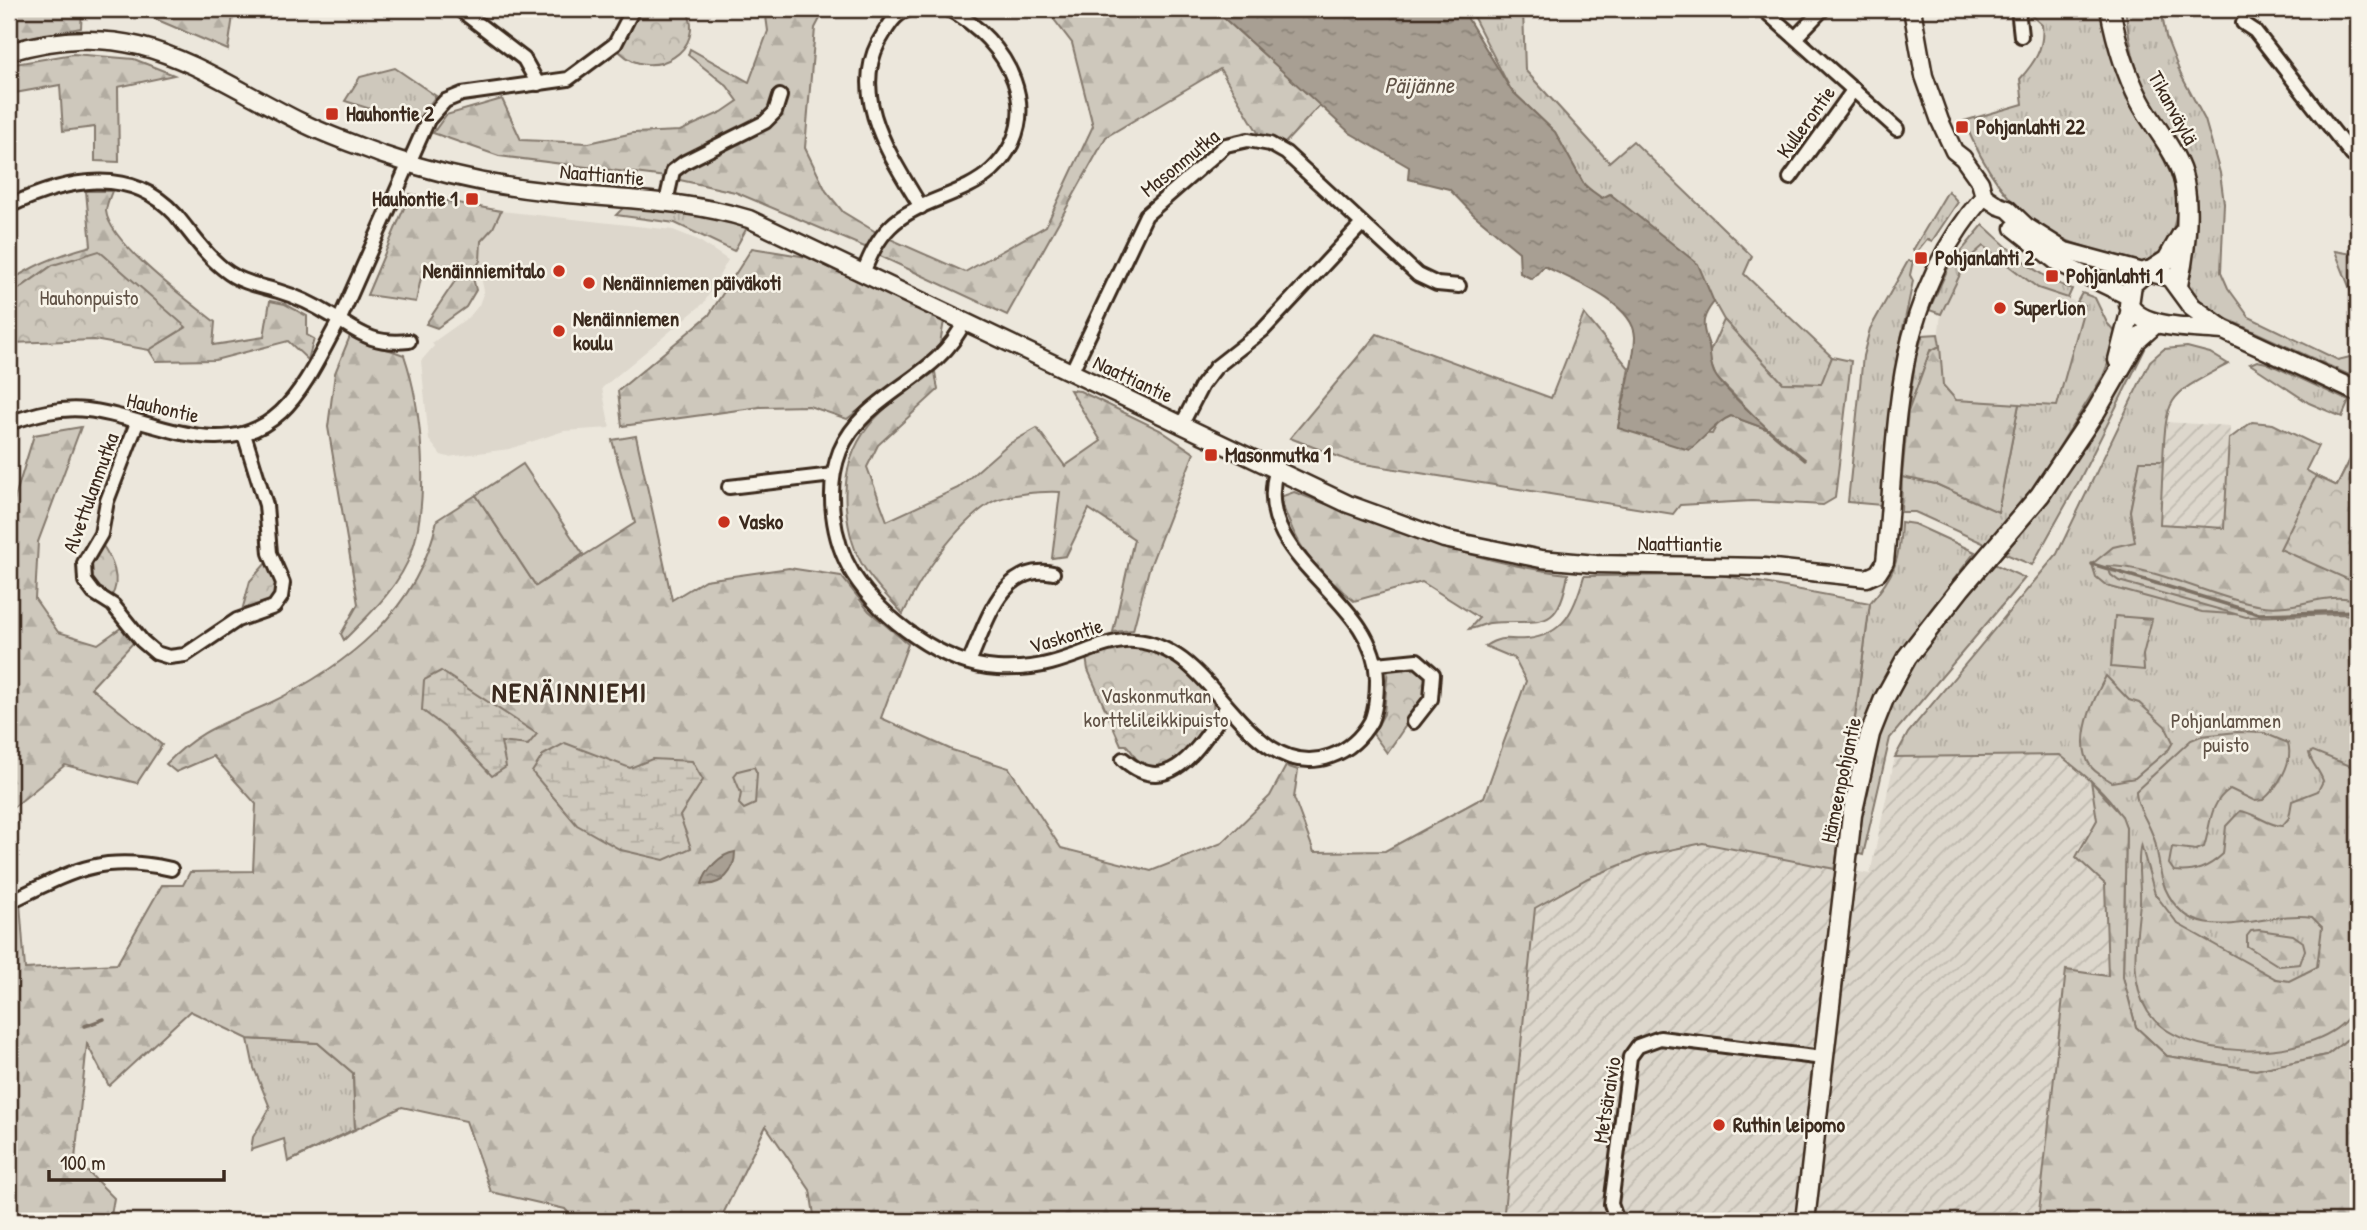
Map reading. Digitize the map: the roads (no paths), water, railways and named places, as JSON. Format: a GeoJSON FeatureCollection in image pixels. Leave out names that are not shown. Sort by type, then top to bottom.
{"type":"FeatureCollection","features":[{"type":"Feature","properties":{"kind":"main road","name":"Tikanväylä"},"geometry":{"type":"LineString","coordinates":[[2110,9],[2131,82],[2177,162],[2186,204],[2179,288]]}},
{"type":"Feature","properties":{"kind":"main road"},"geometry":{"type":"LineString","coordinates":[[2184,231],[2167,260],[2132,284],[2129,302],[2141,319],[2161,324],[2224,330]]}},
{"type":"Feature","properties":{"kind":"main road"},"geometry":{"type":"LineString","coordinates":[[2146,272],[2170,276],[2192,307],[2224,330],[2358,392]]}},
{"type":"Feature","properties":{"kind":"main road"},"geometry":{"type":"LineString","coordinates":[[2161,324],[2177,310],[2179,288]]}},
{"type":"Feature","properties":{"kind":"main road","name":"Hämeenpohjantie"},"geometry":{"type":"LineString","coordinates":[[2113,380],[2129,302]]}},
{"type":"Feature","properties":{"kind":"main road","name":"Hämeenpohjantie"},"geometry":{"type":"LineString","coordinates":[[1805,1221],[1852,815],[1870,734],[1884,699],[1907,657],[2040,495],[2137,340],[2161,324]]}},
{"type":"Feature","properties":{"kind":"street"},"geometry":{"type":"LineString","coordinates":[[459,9],[524,60],[538,84]]}},
{"type":"Feature","properties":{"kind":"street","name":"Hauhontie"},"geometry":{"type":"LineString","coordinates":[[9,423],[39,412],[61,409],[89,410],[198,438],[243,434],[263,425],[281,412],[299,391],[339,321],[428,120],[445,101],[485,90],[568,79],[615,44],[634,9]]}},
{"type":"Feature","properties":{"kind":"street"},"geometry":{"type":"LineString","coordinates":[[911,9],[893,19],[878,41],[870,93],[874,119],[883,142],[921,207]]}},
{"type":"Feature","properties":{"kind":"street"},"geometry":{"type":"LineString","coordinates":[[863,273],[877,243],[891,225],[921,207],[974,183],[992,170],[1006,153],[1019,110],[1017,86],[1005,59],[970,20],[948,9]]}},
{"type":"Feature","properties":{"kind":"street"},"geometry":{"type":"LineString","coordinates":[[1763,9],[1897,129]]}},
{"type":"Feature","properties":{"kind":"street"},"geometry":{"type":"LineString","coordinates":[[1796,37],[1823,9]]}},
{"type":"Feature","properties":{"kind":"street"},"geometry":{"type":"LineString","coordinates":[[1912,9],[1924,76],[1954,151],[1963,158],[1980,182],[1983,194],[2008,209],[2027,228],[2065,251],[2146,272]]}},
{"type":"Feature","properties":{"kind":"street"},"geometry":{"type":"LineString","coordinates":[[2018,9],[2021,36]]}},
{"type":"Feature","properties":{"kind":"street"},"geometry":{"type":"LineString","coordinates":[[2243,23],[2255,31],[2349,152],[2358,158]]}},
{"type":"Feature","properties":{"kind":"street","name":"Naattiantie"},"geometry":{"type":"LineString","coordinates":[[9,52],[46,41],[83,38],[146,46],[179,58],[303,124],[408,163],[491,183],[550,192],[713,208],[749,219],[1276,471],[1405,527],[1486,550],[1597,564],[1764,567],[1867,578],[1878,573],[1885,562],[1901,385],[1915,321],[1937,262],[1983,194]]}},
{"type":"Feature","properties":{"kind":"street","name":"Kullerontie"},"geometry":{"type":"LineString","coordinates":[[1790,178],[1854,89]]}},
{"type":"Feature","properties":{"kind":"street"},"geometry":{"type":"LineString","coordinates":[[666,202],[673,171],[685,162],[765,122],[775,112],[780,96]]}},
{"type":"Feature","properties":{"kind":"street","name":"Masonmutka"},"geometry":{"type":"LineString","coordinates":[[1071,373],[1146,215],[1227,145],[1248,140],[1270,145],[1286,153],[1418,275],[1437,284],[1460,286]]}},
{"type":"Feature","properties":{"kind":"street"},"geometry":{"type":"LineString","coordinates":[[9,206],[75,183],[124,182],[141,187],[159,198],[229,273],[253,285],[281,292],[339,321],[345,328],[388,344],[409,341]]}},
{"type":"Feature","properties":{"kind":"street"},"geometry":{"type":"LineString","coordinates":[[1999,206],[2001,215],[2030,243],[2057,262],[2129,302]]}},
{"type":"Feature","properties":{"kind":"street"},"geometry":{"type":"LineString","coordinates":[[1182,424],[1202,385],[1216,367],[1263,330],[1362,223]]}},
{"type":"Feature","properties":{"kind":"street","name":"Vaskontie"},"geometry":{"type":"LineString","coordinates":[[964,322],[943,355],[865,412],[852,428],[833,475],[833,510],[841,547],[853,574],[876,602],[923,641],[969,662],[993,668],[1021,668],[1051,663],[1111,641],[1136,639],[1180,657],[1271,749],[1293,759],[1329,757],[1348,748],[1372,719],[1377,690],[1377,664],[1360,624],[1343,603],[1316,580],[1293,552],[1280,526],[1272,484],[1276,471]]}},
{"type":"Feature","properties":{"kind":"street","name":"Alvettulanmutka"},"geometry":{"type":"LineString","coordinates":[[137,423],[107,501],[101,534],[84,564],[85,581],[94,593],[113,605],[142,641],[156,653],[169,657],[185,655],[237,621],[274,607],[281,597],[283,583],[270,553],[266,505],[243,434]]}},
{"type":"Feature","properties":{"kind":"street"},"geometry":{"type":"LineString","coordinates":[[729,487],[833,475]]}},
{"type":"Feature","properties":{"kind":"street"},"geometry":{"type":"LineString","coordinates":[[969,662],[999,597],[1011,582],[1028,571],[1053,573]]}},
{"type":"Feature","properties":{"kind":"street"},"geometry":{"type":"LineString","coordinates":[[1377,664],[1417,660],[1433,674],[1431,699],[1413,722]]}},
{"type":"Feature","properties":{"kind":"street"},"geometry":{"type":"LineString","coordinates":[[1123,759],[1137,772],[1147,774],[1173,770],[1186,761],[1227,707]]}},
{"type":"Feature","properties":{"kind":"street"},"geometry":{"type":"LineString","coordinates":[[9,902],[81,867],[144,863],[171,869]]}},
{"type":"Feature","properties":{"kind":"street","name":"Metsäraivio"},"geometry":{"type":"LineString","coordinates":[[1617,1221],[1611,1204],[1630,1057],[1638,1046],[1660,1038],[1823,1058]]}},
{"type":"Feature","properties":{"kind":"water","name":"Päijänne"},"geometry":{"type":"Polygon","coordinates":[[[1214,9],[1467,9],[1468,19],[1511,90],[1555,132],[1585,186],[1602,198],[1610,194],[1698,264],[1714,302],[1705,316],[1704,324],[1714,372],[1727,389],[1769,430],[1731,416],[1720,422],[1689,450],[1618,428],[1635,337],[1632,325],[1624,313],[1584,285],[1544,266],[1532,279],[1520,273],[1519,252],[1473,214],[1449,189],[1408,179],[1409,167],[1350,133],[1214,9]]]}},
{"type":"Feature","properties":{"kind":"water"},"geometry":{"type":"Polygon","coordinates":[[[735,852],[733,865],[726,876],[716,883],[702,884],[714,863],[735,852]]]}},
{"type":"Feature","properties":{"kind":"waterway"},"geometry":{"type":"LineString","coordinates":[[1769,430],[1805,460]]}},
{"type":"Feature","properties":{"kind":"waterway"},"geometry":{"type":"LineString","coordinates":[[2092,564],[2259,614],[2358,611]]}},
{"type":"Feature","properties":{"kind":"waterway"},"geometry":{"type":"LineString","coordinates":[[85,1026],[104,1019]]}},
{"type":"Feature","properties":{"kind":"place","name":"Hauhontie 2"},"geometry":{"type":"Point","coordinates":[332,114]}},
{"type":"Feature","properties":{"kind":"place","name":"Pohjanlahti 22"},"geometry":{"type":"Point","coordinates":[1962,127]}},
{"type":"Feature","properties":{"kind":"place","name":"Hauhontie 1"},"geometry":{"type":"Point","coordinates":[472,199]}},
{"type":"Feature","properties":{"kind":"place","name":"Pohjanlahti 2"},"geometry":{"type":"Point","coordinates":[1921,258]}},
{"type":"Feature","properties":{"kind":"place","name":"Nenäinniemitalo"},"geometry":{"type":"Point","coordinates":[559,271]}},
{"type":"Feature","properties":{"kind":"place","name":"Pohjanlahti 1"},"geometry":{"type":"Point","coordinates":[2052,276]}},
{"type":"Feature","properties":{"kind":"place","name":"Nenäinniemen päiväkoti"},"geometry":{"type":"Point","coordinates":[589,283]}},
{"type":"Feature","properties":{"kind":"place","name":"Superlion"},"geometry":{"type":"Point","coordinates":[2000,308]}},
{"type":"Feature","properties":{"kind":"place","name":"Nenäinniemen koulu"},"geometry":{"type":"Point","coordinates":[559,331]}},
{"type":"Feature","properties":{"kind":"place","name":"Masonmutka 1"},"geometry":{"type":"Point","coordinates":[1211,455]}},
{"type":"Feature","properties":{"kind":"place","name":"Vasko"},"geometry":{"type":"Point","coordinates":[724,522]}},
{"type":"Feature","properties":{"kind":"place","name":"Ruthin leipomo"},"geometry":{"type":"Point","coordinates":[1719,1125]}},
{"type":"Feature","properties":{"kind":"district","name":"NENÄINNIEMI"},"geometry":{"type":"Point","coordinates":[570,692]}},
{"type":"Feature","properties":{"kind":"park label","name":"Hauhonpuisto"},"geometry":{"type":"Point","coordinates":[89,298]}},
{"type":"Feature","properties":{"kind":"park label","name":"Vaskonmutkan korttelileikkipuisto"},"geometry":{"type":"Point","coordinates":[1156,708]}},
{"type":"Feature","properties":{"kind":"park label","name":"Pohjanlammen puisto"},"geometry":{"type":"Point","coordinates":[2226,733]}}]}
